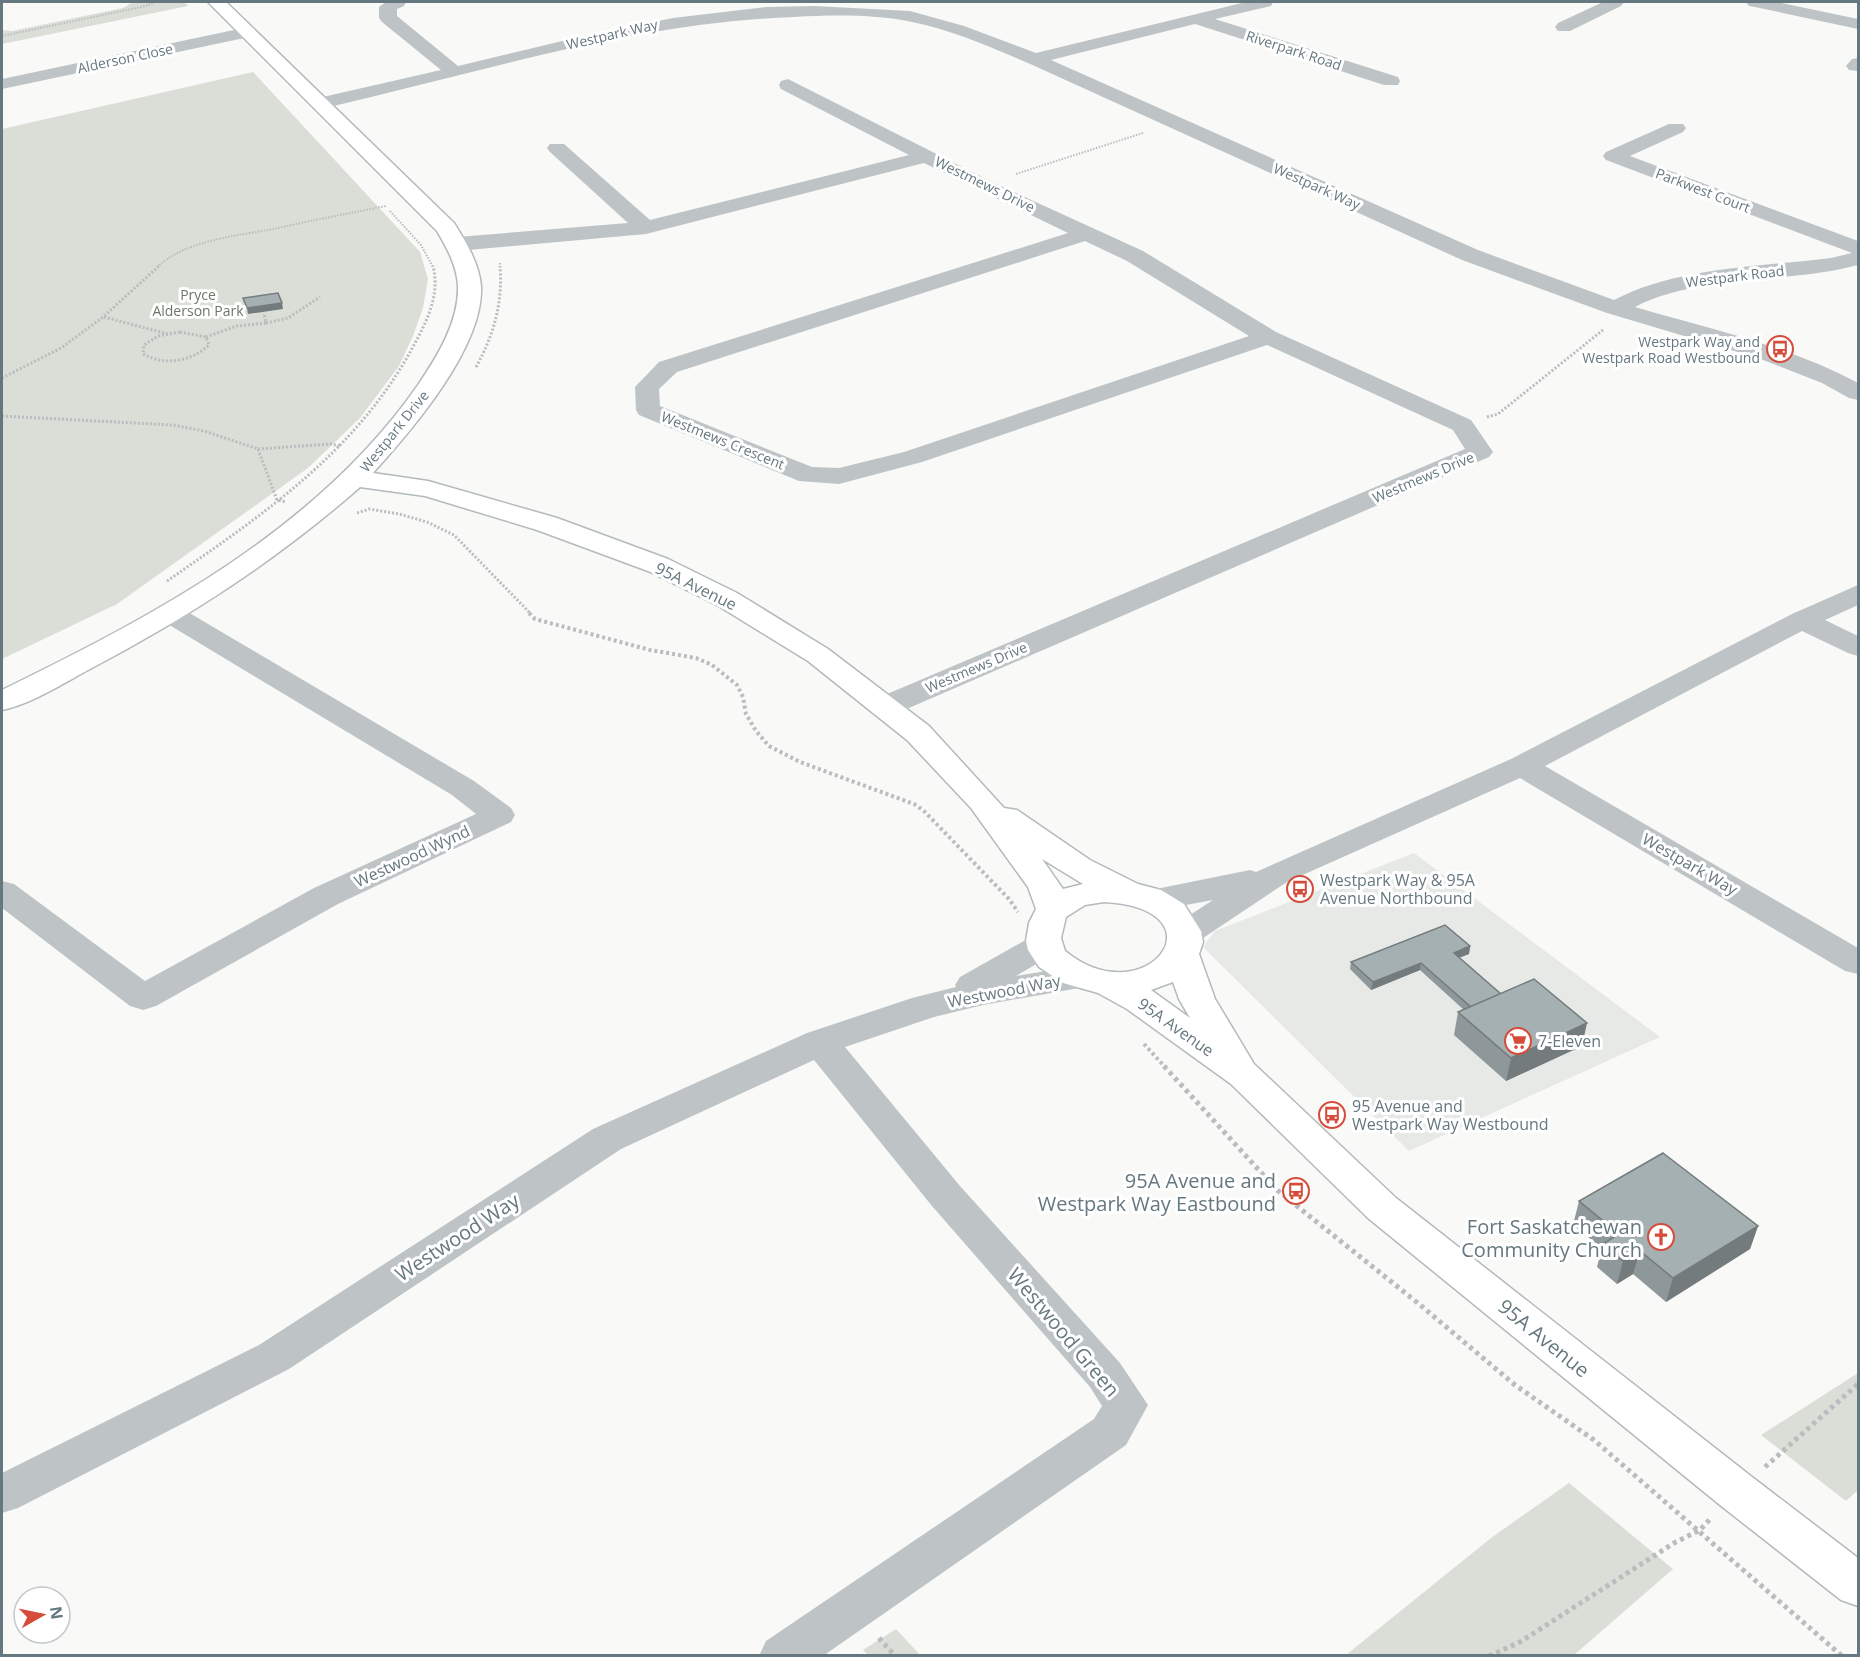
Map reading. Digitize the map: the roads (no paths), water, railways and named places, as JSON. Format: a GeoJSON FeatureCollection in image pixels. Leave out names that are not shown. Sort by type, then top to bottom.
{"type":"FeatureCollection","features":[{"type":"Feature","properties":{"kind":"street","name":"Westpark Drive"},"geometry":{"type":"LineString","coordinates":[[2,701],[75,666],[167,599],[279,541],[355,478],[421,402],[458,338],[470,305],[467,264],[446,228],[217,2]]}},
{"type":"Feature","properties":{"kind":"street"},"geometry":{"type":"LineString","coordinates":[[398,2],[388,7],[388,18],[455,72]]}},
{"type":"Feature","properties":{"kind":"street","name":"Riverpark Road"},"geometry":{"type":"LineString","coordinates":[[1034,59],[1264,2]]}},
{"type":"Feature","properties":{"kind":"street"},"geometry":{"type":"LineString","coordinates":[[1564,27],[1615,2]]}},
{"type":"Feature","properties":{"kind":"street"},"geometry":{"type":"LineString","coordinates":[[1755,2],[1858,24]]}},
{"type":"Feature","properties":{"kind":"street","name":"Westpark Way"},"geometry":{"type":"LineString","coordinates":[[321,103],[634,28],[705,14],[771,5],[844,8],[908,16],[965,30],[1034,59],[1470,255],[1615,308],[1766,353],[1831,378],[1858,393]]}},
{"type":"Feature","properties":{"kind":"street","name":"Riverpark Road"},"geometry":{"type":"LineString","coordinates":[[1196,19],[1391,81]]}},
{"type":"Feature","properties":{"kind":"street","name":"Alderson Close"},"geometry":{"type":"LineString","coordinates":[[2,84],[248,32]]}},
{"type":"Feature","properties":{"kind":"street","name":"Westmews Drive"},"geometry":{"type":"LineString","coordinates":[[788,84],[983,185],[1135,256],[1268,337],[1462,425],[1480,452],[884,707]]}},
{"type":"Feature","properties":{"kind":"street","name":"Parkwest Court"},"geometry":{"type":"LineString","coordinates":[[1676,128],[1612,156],[1858,248]]}},
{"type":"Feature","properties":{"kind":"street"},"geometry":{"type":"LineString","coordinates":[[557,148],[646,228]]}},
{"type":"Feature","properties":{"kind":"street","name":"Westmews Drive"},"geometry":{"type":"LineString","coordinates":[[457,244],[646,228],[927,156]]}},
{"type":"Feature","properties":{"kind":"street","name":"Westmews Crescent"},"geometry":{"type":"LineString","coordinates":[[1088,233],[668,367],[647,387],[648,410],[808,475],[839,476],[924,453],[1268,337]]}},
{"type":"Feature","properties":{"kind":"street","name":"Westpark Road"},"geometry":{"type":"LineString","coordinates":[[1615,308],[1646,292],[1671,285],[1832,265],[1858,258]]}},
{"type":"Feature","properties":{"kind":"street","name":"95A Avenue"},"geometry":{"type":"LineString","coordinates":[[355,478],[428,489],[547,524],[658,565],[727,599],[818,655],[918,733],[982,801],[1045,886],[1036,912]]}},
{"type":"Feature","properties":{"kind":"street"},"geometry":{"type":"LineString","coordinates":[[1043,945],[1045,921],[1036,912],[1081,894],[1104,891],[1146,898],[1202,893],[1275,874],[1522,766],[1802,620],[1858,594]]}},
{"type":"Feature","properties":{"kind":"street","name":"Westwood Wynd"},"geometry":{"type":"LineString","coordinates":[[2,892],[143,998],[325,897],[499,815],[463,788],[167,599]]}},
{"type":"Feature","properties":{"kind":"street"},"geometry":{"type":"LineString","coordinates":[[1802,620],[1858,647]]}},
{"type":"Feature","properties":{"kind":"street","name":"Westpark Way"},"geometry":{"type":"LineString","coordinates":[[1522,766],[1858,963]]}},
{"type":"Feature","properties":{"kind":"street","name":"95A Avenue"},"geometry":{"type":"LineString","coordinates":[[982,801],[1103,882],[1166,907],[1179,920],[1197,999],[1244,1075]]}},
{"type":"Feature","properties":{"kind":"street"},"geometry":{"type":"LineString","coordinates":[[1094,980],[1140,981],[1161,974],[1177,962],[1184,944],[1275,874]]}},
{"type":"Feature","properties":{"kind":"street","name":"95A Avenue"},"geometry":{"type":"LineString","coordinates":[[1043,945],[1053,959],[1070,972],[1140,1000],[1244,1075],[1382,1208],[1858,1586]]}},
{"type":"Feature","properties":{"kind":"street","name":"Westwood Way"},"geometry":{"type":"LineString","coordinates":[[926,1007],[988,978],[1043,945]]}},
{"type":"Feature","properties":{"kind":"street","name":"Westwood Way"},"geometry":{"type":"LineString","coordinates":[[2,1494],[274,1357],[607,1139],[820,1042],[926,1007],[983,993],[1094,980]]}},
{"type":"Feature","properties":{"kind":"street","name":"Westwood Green"},"geometry":{"type":"LineString","coordinates":[[783,1656],[1110,1432],[1126,1405],[1105,1375],[946,1196],[820,1042]]}},
{"type":"Feature","properties":{"kind":"place","name":"Westpark Way and Westpark Road Westbound"},"geometry":{"type":"Point","coordinates":[1780,349]}},
{"type":"Feature","properties":{"kind":"place","name":"Westpark Way & 95A Avenue Northbound"},"geometry":{"type":"Point","coordinates":[1300,889]}},
{"type":"Feature","properties":{"kind":"place","name":"7-Eleven"},"geometry":{"type":"Point","coordinates":[1518,1041]}},
{"type":"Feature","properties":{"kind":"place","name":"95 Avenue and Westpark Way Westbound"},"geometry":{"type":"Point","coordinates":[1332,1115]}},
{"type":"Feature","properties":{"kind":"place","name":"95A Avenue and Westpark Way Eastbound"},"geometry":{"type":"Point","coordinates":[1296,1191]}},
{"type":"Feature","properties":{"kind":"place","name":"Fort Saskatchewan Community Church"},"geometry":{"type":"Point","coordinates":[1661,1237]}},
{"type":"Feature","properties":{"kind":"park label","name":"Pryce Alderson Park"},"geometry":{"type":"Point","coordinates":[198,302]}}]}
